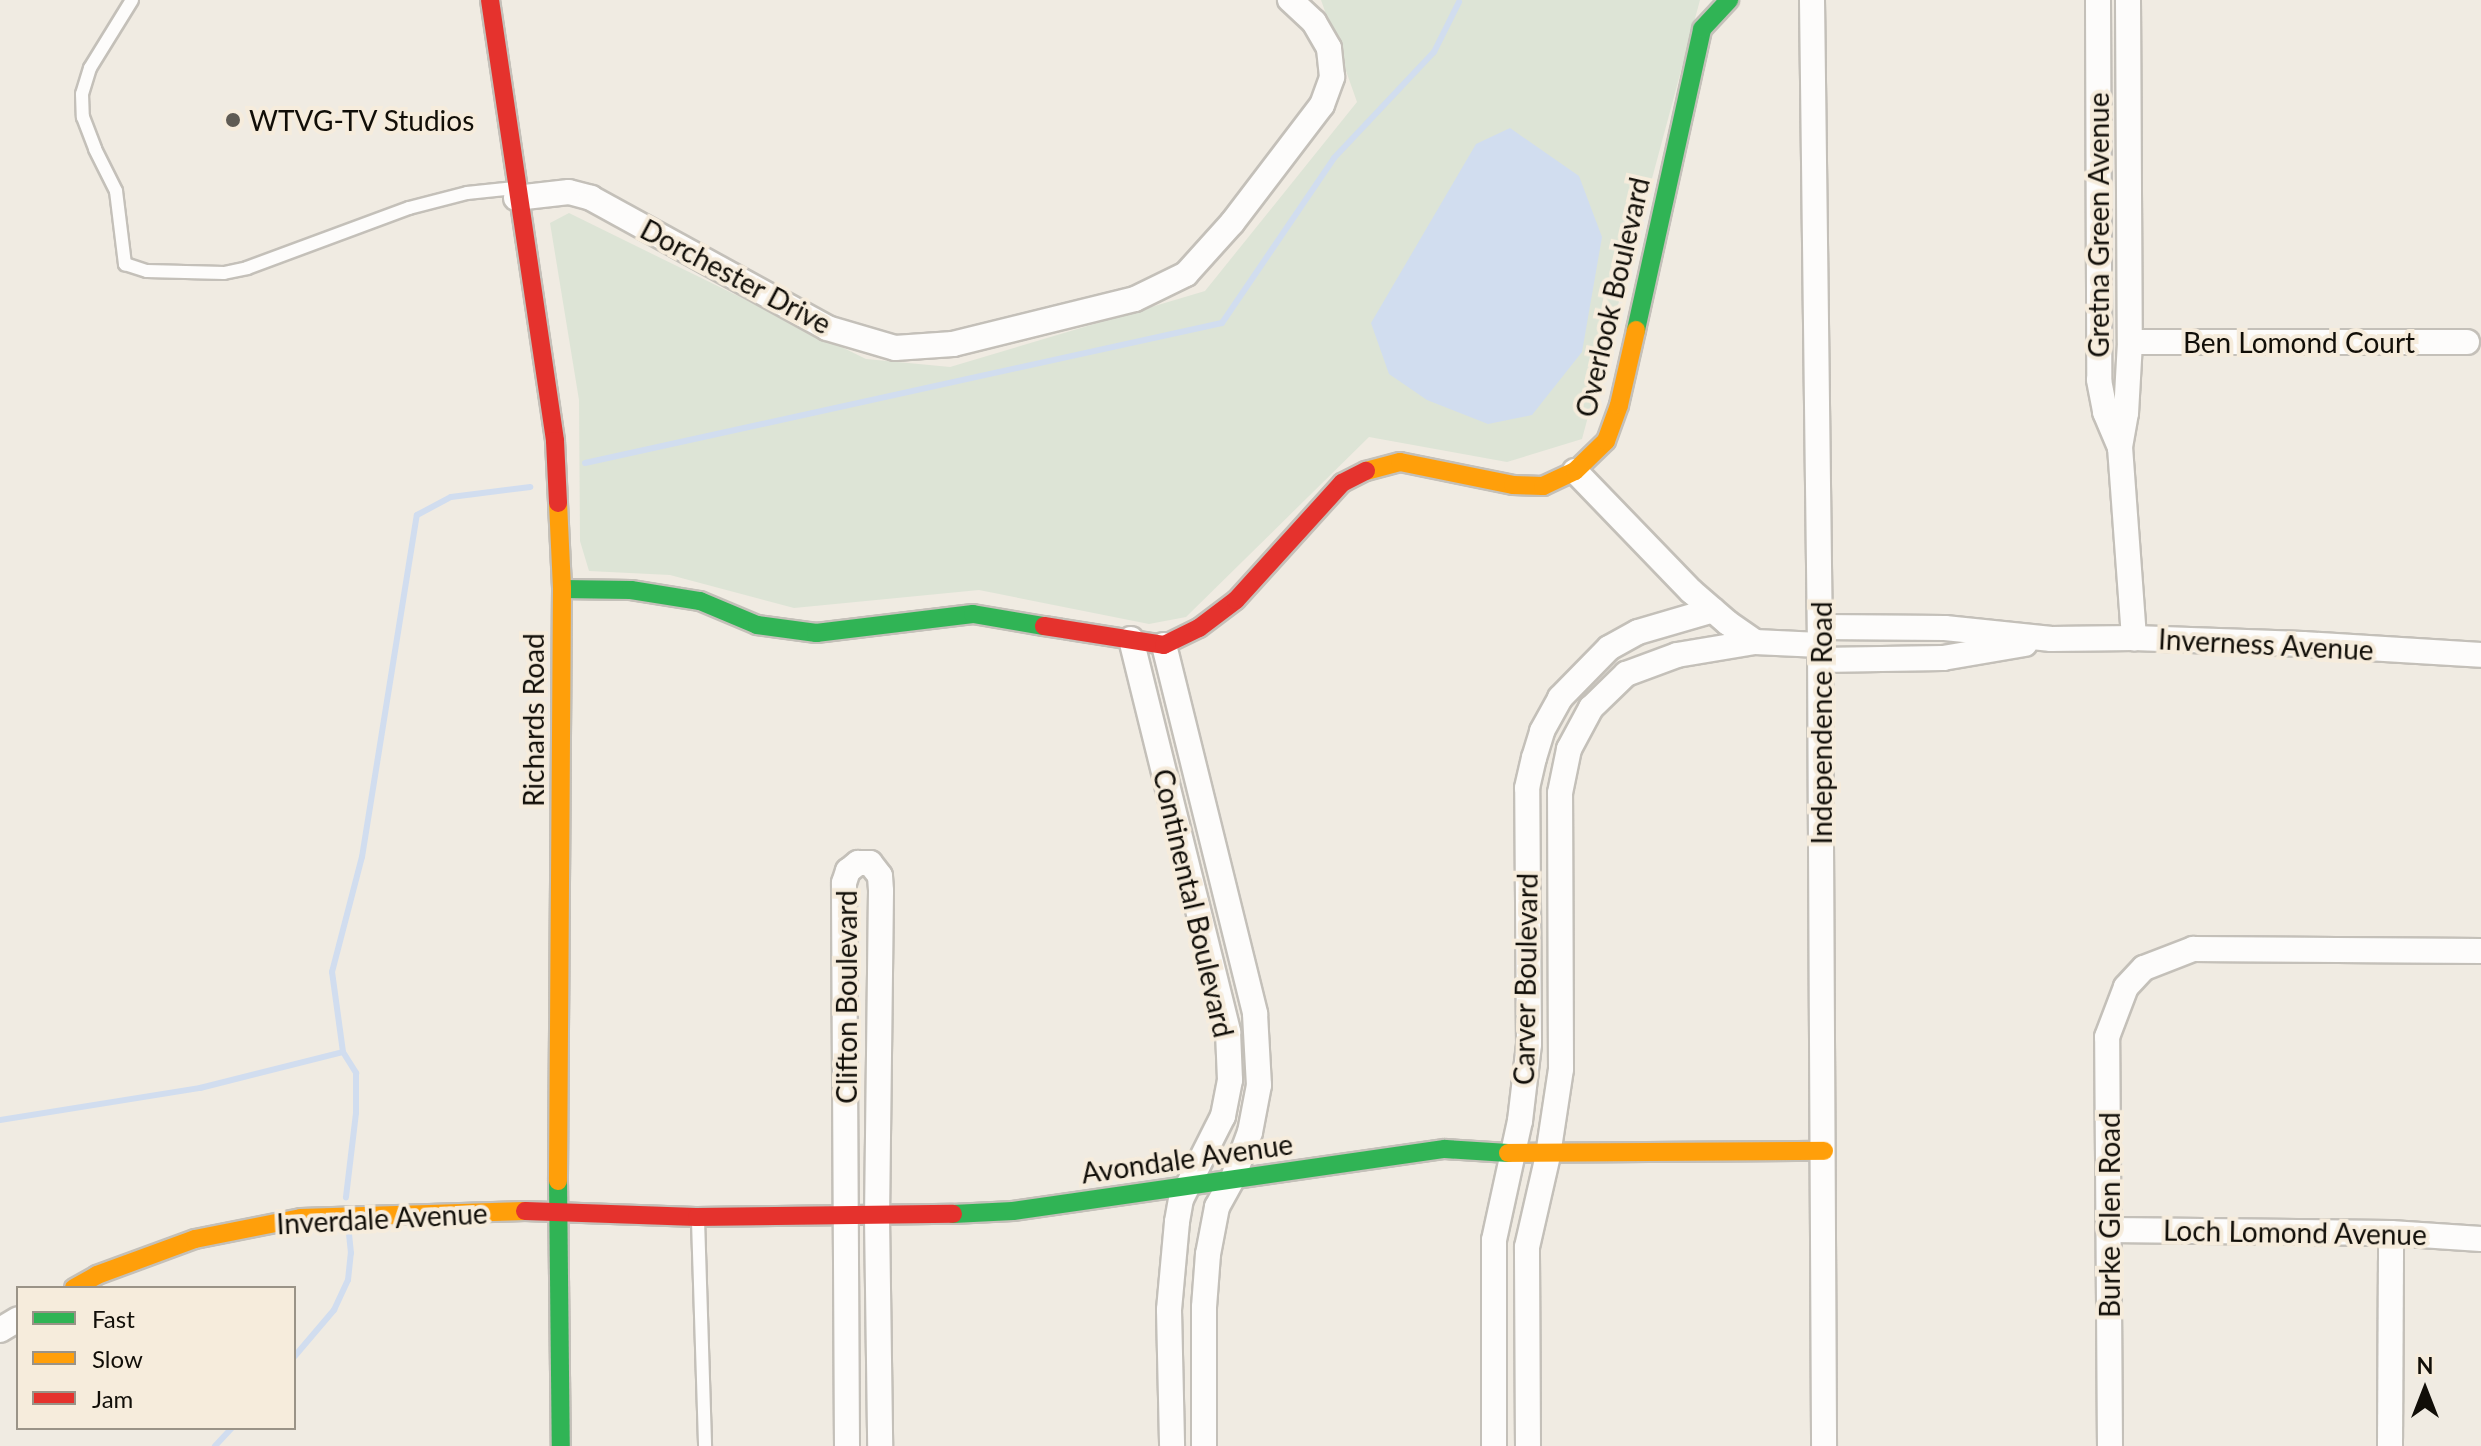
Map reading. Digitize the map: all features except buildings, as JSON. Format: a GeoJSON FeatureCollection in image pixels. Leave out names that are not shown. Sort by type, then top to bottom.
{"type":"FeatureCollection","features":[{"type":"Feature","properties":{"kind":"street","name":"Richards Road"},"geometry":{"type":"LineString","coordinates":[[490,0],[516,193],[542,331],[554,430],[562,589],[558,1210],[561,1446]]}},
{"type":"Feature","properties":{"kind":"street","name":"Dorchester Drive"},"geometry":{"type":"LineString","coordinates":[[516,193],[569,192],[591,198],[827,328],[895,348],[953,344],[1135,299],[1186,274],[1232,223],[1322,105],[1332,77],[1329,48],[1314,22],[1290,0]]}},
{"type":"Feature","properties":{"kind":"street","name":"Overlook Boulevard"},"geometry":{"type":"LineString","coordinates":[[1164,645],[1199,628],[1236,600],[1342,483],[1375,466],[1400,462],[1513,485],[1543,486],[1575,471],[1606,441],[1619,405],[1702,29],[1729,0]]}},
{"type":"Feature","properties":{"kind":"street","name":"Independence Road"},"geometry":{"type":"LineString","coordinates":[[1812,0],[1820,644],[1824,1446]]}},
{"type":"Feature","properties":{"kind":"street","name":"Gretna Green Avenue"},"geometry":{"type":"LineString","coordinates":[[2098,0],[2099,367],[2105,412],[2120,447]]}},
{"type":"Feature","properties":{"kind":"street","name":"Gretna Green Avenue"},"geometry":{"type":"LineString","coordinates":[[2128,0],[2130,331],[2120,447],[2134,638]]}},
{"type":"Feature","properties":{"kind":"street","name":"Ben Lomond Court"},"geometry":{"type":"LineString","coordinates":[[2099,322],[2130,331],[2467,342]]}},
{"type":"Feature","properties":{"kind":"street"},"geometry":{"type":"LineString","coordinates":[[2099,367],[2129,367]]}},
{"type":"Feature","properties":{"kind":"street"},"geometry":{"type":"LineString","coordinates":[[1575,471],[1713,610],[1755,642]]}},
{"type":"Feature","properties":{"kind":"street"},"geometry":{"type":"LineString","coordinates":[[562,589],[631,590],[700,601],[757,625],[816,633],[973,614],[1164,645]]}},
{"type":"Feature","properties":{"kind":"street","name":"Carver Boulevard"},"geometry":{"type":"LineString","coordinates":[[1494,1446],[1494,1240],[1512,1153],[1529,1044],[1527,788],[1542,731],[1560,698],[1609,648],[1638,632],[1713,610]]}},
{"type":"Feature","properties":{"kind":"street","name":"Inverness Avenue"},"geometry":{"type":"LineString","coordinates":[[1755,642],[1820,644],[1943,658],[2051,639],[2134,638],[2481,655]]}},
{"type":"Feature","properties":{"kind":"street","name":"Continental Boulevard"},"geometry":{"type":"LineString","coordinates":[[1131,639],[1228,1032],[1230,1080],[1223,1116],[1181,1199],[1172,1260],[1172,1446]]}},
{"type":"Feature","properties":{"kind":"street","name":"Carver Boulevard"},"geometry":{"type":"LineString","coordinates":[[1528,1446],[1527,1247],[1548,1155],[1561,1069],[1560,793],[1569,749],[1591,708],[1626,674],[1677,655],[1755,642]]}},
{"type":"Feature","properties":{"kind":"street","name":"Continental Boulevard"},"geometry":{"type":"LineString","coordinates":[[1164,645],[1255,1014],[1259,1085],[1250,1132],[1233,1178],[1217,1207],[1208,1254],[1204,1307],[1204,1446]]}},
{"type":"Feature","properties":{"kind":"street","name":"Clifton Boulevard"},"geometry":{"type":"LineString","coordinates":[[847,1446],[844,883],[848,871],[858,863],[870,863],[880,876],[881,891],[877,1217],[880,1446]]}},
{"type":"Feature","properties":{"kind":"street","name":"Burke Glen Road"},"geometry":{"type":"LineString","coordinates":[[2110,1446],[2107,1037],[2126,987],[2144,968],[2193,949],[2481,951]]}},
{"type":"Feature","properties":{"kind":"street","name":"Avondale Avenue"},"geometry":{"type":"LineString","coordinates":[[558,1210],[697,1217],[877,1217],[1013,1211],[1445,1149],[1548,1155],[1824,1151]]}},
{"type":"Feature","properties":{"kind":"street","name":"Inverdale Avenue"},"geometry":{"type":"LineString","coordinates":[[78,1286],[97,1275],[195,1239],[277,1222],[374,1215],[558,1210]]}},
{"type":"Feature","properties":{"kind":"street","name":"Loch Lomond Avenue"},"geometry":{"type":"LineString","coordinates":[[2109,1230],[2391,1233],[2481,1239]]}},
{"type":"Feature","properties":{"kind":"street"},"geometry":{"type":"LineString","coordinates":[[2390,1446],[2391,1233]]}},
{"type":"Feature","properties":{"kind":"lane"},"geometry":{"type":"LineString","coordinates":[[132,0],[90,68],[82,94],[83,117],[116,191],[125,264],[147,271],[224,273],[409,208],[467,193],[516,193]]}},
{"type":"Feature","properties":{"kind":"lane"},"geometry":{"type":"LineString","coordinates":[[697,1217],[705,1446]]}},
{"type":"Feature","properties":{"kind":"shaded area"},"geometry":{"type":"Polygon","coordinates":[[[1321,0],[1700,0],[1582,439],[1507,462],[1369,437],[1186,617],[1149,624],[979,590],[794,608],[670,575],[589,571],[580,541],[579,400],[550,223],[569,213],[866,359],[950,367],[1205,291],[1357,102],[1321,0]]]}},
{"type":"Feature","properties":{"kind":"water"},"geometry":{"type":"Polygon","coordinates":[[[1510,128],[1579,176],[1602,237],[1582,352],[1532,415],[1488,424],[1427,400],[1389,374],[1371,323],[1476,144],[1510,128]]]}},
{"type":"Feature","properties":{"kind":"waterway"},"geometry":{"type":"LineString","coordinates":[[585,463],[1222,323],[1334,158],[1434,52],[1459,2]]}},
{"type":"Feature","properties":{"kind":"waterway"},"geometry":{"type":"LineString","coordinates":[[0,1120],[200,1088],[343,1052],[332,972],[362,857],[417,515],[451,497],[530,487]]}},
{"type":"Feature","properties":{"kind":"waterway"},"geometry":{"type":"LineString","coordinates":[[343,1052],[356,1073],[356,1113],[346,1197]]}},
{"type":"Feature","properties":{"kind":"waterway"},"geometry":{"type":"LineString","coordinates":[[296,1355],[334,1310],[348,1280],[351,1253],[349,1233]]}},
{"type":"Feature","properties":{"kind":"waterway"},"geometry":{"type":"LineString","coordinates":[[215,1446],[230,1430]]}},
{"type":"Feature","properties":{"kind":"traffic: fast"},"geometry":{"type":"LineString","coordinates":[[1636,330],[1702,29],[1729,0]]}},
{"type":"Feature","properties":{"kind":"traffic: fast"},"geometry":{"type":"LineString","coordinates":[[562,589],[631,590],[700,601],[757,625],[816,633],[973,614],[1044,626]]}},
{"type":"Feature","properties":{"kind":"traffic: fast"},"geometry":{"type":"LineString","coordinates":[[953,1214],[1013,1211],[1445,1149],[1508,1153]]}},
{"type":"Feature","properties":{"kind":"traffic: fast"},"geometry":{"type":"LineString","coordinates":[[558,1181],[561,1446]]}},
{"type":"Feature","properties":{"kind":"traffic: slow"},"geometry":{"type":"LineString","coordinates":[[1366,471],[1400,462],[1513,485],[1543,486],[1575,471],[1606,441],[1619,405],[1636,330]]}},
{"type":"Feature","properties":{"kind":"traffic: slow"},"geometry":{"type":"LineString","coordinates":[[558,503],[562,589],[558,1181]]}},
{"type":"Feature","properties":{"kind":"traffic: slow"},"geometry":{"type":"LineString","coordinates":[[1508,1153],[1824,1151]]}},
{"type":"Feature","properties":{"kind":"traffic: slow"},"geometry":{"type":"LineString","coordinates":[[78,1286],[97,1275],[195,1239],[301,1218],[525,1211]]}},
{"type":"Feature","properties":{"kind":"traffic: jam"},"geometry":{"type":"LineString","coordinates":[[490,0],[555,441],[558,503]]}},
{"type":"Feature","properties":{"kind":"traffic: jam"},"geometry":{"type":"LineString","coordinates":[[1044,626],[1164,645],[1199,628],[1236,600],[1342,483],[1366,471]]}},
{"type":"Feature","properties":{"kind":"traffic: jam"},"geometry":{"type":"LineString","coordinates":[[525,1211],[697,1217],[953,1214]]}},
{"type":"Feature","properties":{"kind":"place","name":"WTVG-TV Studios"},"geometry":{"type":"Point","coordinates":[233,120]}}]}
